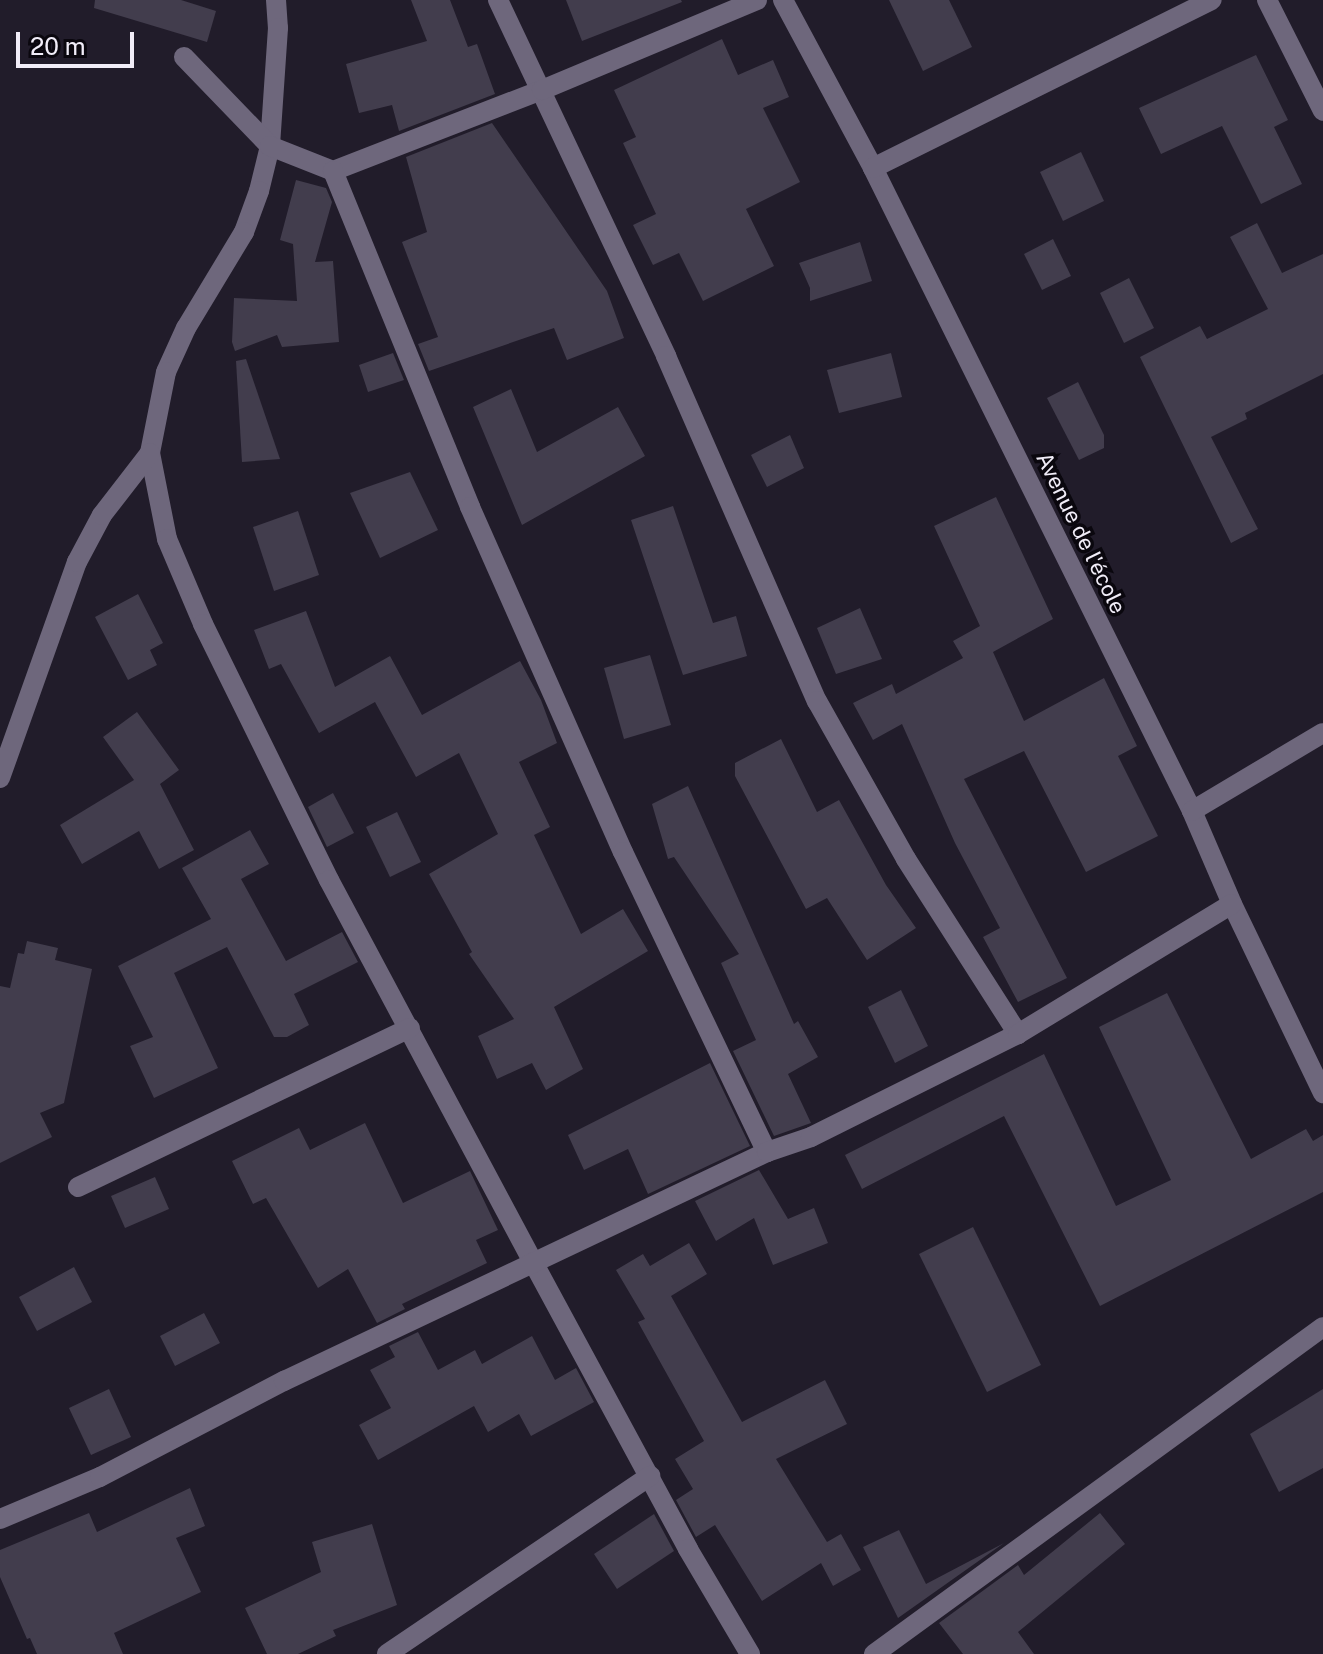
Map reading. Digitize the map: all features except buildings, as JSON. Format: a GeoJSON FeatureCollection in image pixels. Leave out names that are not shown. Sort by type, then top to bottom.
{"type":"FeatureCollection","features":[{"type":"Feature","properties":{"kind":"street"},"geometry":{"type":"LineString","coordinates":[[276,0],[278,28],[270,146],[244,232],[186,328],[166,372],[150,453],[167,539],[203,624],[329,880],[533,1262],[750,1654]]}},
{"type":"Feature","properties":{"kind":"street"},"geometry":{"type":"LineString","coordinates":[[498,0],[666,356],[817,701],[906,859],[1018,1034]]}},
{"type":"Feature","properties":{"kind":"street"},"geometry":{"type":"LineString","coordinates":[[184,57],[270,146],[333,171],[542,90],[757,0]]}},
{"type":"Feature","properties":{"kind":"street","name":"Avenue de l'école"},"geometry":{"type":"LineString","coordinates":[[783,0],[873,168],[1192,811],[1232,904],[1323,1093]]}},
{"type":"Feature","properties":{"kind":"street"},"geometry":{"type":"LineString","coordinates":[[873,168],[1212,0]]}},
{"type":"Feature","properties":{"kind":"street"},"geometry":{"type":"LineString","coordinates":[[1267,0],[1323,111]]}},
{"type":"Feature","properties":{"kind":"street"},"geometry":{"type":"LineString","coordinates":[[333,171],[483,536],[623,852],[767,1152]]}},
{"type":"Feature","properties":{"kind":"street"},"geometry":{"type":"LineString","coordinates":[[0,778],[77,562],[102,515],[150,453]]}},
{"type":"Feature","properties":{"kind":"street"},"geometry":{"type":"LineString","coordinates":[[1192,811],[1323,733]]}},
{"type":"Feature","properties":{"kind":"street"},"geometry":{"type":"LineString","coordinates":[[0,1519],[100,1477],[284,1381],[767,1152],[811,1137],[1018,1034],[1232,904]]}},
{"type":"Feature","properties":{"kind":"street"},"geometry":{"type":"LineString","coordinates":[[78,1187],[410,1028]]}},
{"type":"Feature","properties":{"kind":"street"},"geometry":{"type":"LineString","coordinates":[[874,1654],[1323,1327]]}},
{"type":"Feature","properties":{"kind":"street"},"geometry":{"type":"LineString","coordinates":[[387,1654],[650,1476]]}}]}
